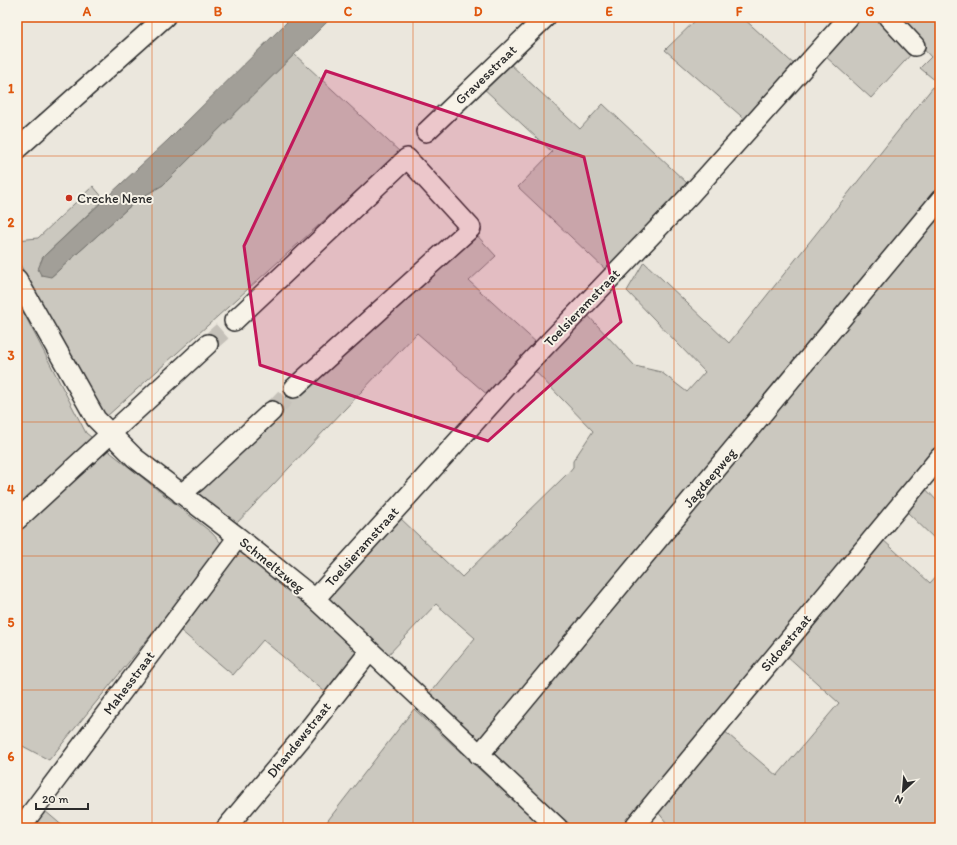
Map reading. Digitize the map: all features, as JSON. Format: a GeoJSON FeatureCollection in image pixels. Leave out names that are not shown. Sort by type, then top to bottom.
{"type":"FeatureCollection","features":[{"type":"Feature","properties":{"kind":"street"},"geometry":{"type":"LineString","coordinates":[[17,149],[165,17]]}},
{"type":"Feature","properties":{"kind":"street","name":"Gravesstraat"},"geometry":{"type":"LineString","coordinates":[[426,132],[546,17]]}},
{"type":"Feature","properties":{"kind":"street","name":"Toelsieramstraat"},"geometry":{"type":"LineString","coordinates":[[315,599],[511,382],[689,196],[849,17]]}},
{"type":"Feature","properties":{"kind":"street"},"geometry":{"type":"LineString","coordinates":[[888,17],[915,46]]}},
{"type":"Feature","properties":{"kind":"street"},"geometry":{"type":"LineString","coordinates":[[234,321],[407,158],[471,228],[294,388]]}},
{"type":"Feature","properties":{"kind":"street","name":"Jagdeepweg"},"geometry":{"type":"LineString","coordinates":[[479,755],[940,200]]}},
{"type":"Feature","properties":{"kind":"street","name":"Schmeltzweg"},"geometry":{"type":"LineString","coordinates":[[17,279],[96,420],[135,458],[238,537],[315,599],[558,828]]}},
{"type":"Feature","properties":{"kind":"street"},"geometry":{"type":"LineString","coordinates":[[17,520],[208,344]]}},
{"type":"Feature","properties":{"kind":"street"},"geometry":{"type":"LineString","coordinates":[[181,494],[272,411]]}},
{"type":"Feature","properties":{"kind":"street","name":"Sidoestraat"},"geometry":{"type":"LineString","coordinates":[[633,828],[940,457]]}},
{"type":"Feature","properties":{"kind":"street","name":"Mahesstraat"},"geometry":{"type":"LineString","coordinates":[[20,828],[238,537]]}},
{"type":"Feature","properties":{"kind":"street","name":"Dhandewstraat"},"geometry":{"type":"LineString","coordinates":[[226,828],[300,740],[370,651]]}},
{"type":"Feature","properties":{"kind":"highlighted area"},"geometry":{"type":"Polygon","coordinates":[[[326,71],[584,157],[621,322],[488,441],[260,365],[244,246],[326,71]]]}},
{"type":"Feature","properties":{"kind":"shaded area"},"geometry":{"type":"Polygon","coordinates":[[[292,17],[332,17],[163,185],[137,200],[51,277],[41,275],[38,269],[43,257],[168,140],[292,17]]]}},
{"type":"Feature","properties":{"kind":"shaded area"},"geometry":{"type":"Polygon","coordinates":[[[699,17],[742,17],[797,67],[748,122],[665,50],[699,17]]]}},
{"type":"Feature","properties":{"kind":"shaded area"},"geometry":{"type":"Polygon","coordinates":[[[857,17],[883,17],[914,51],[871,98],[824,55],[857,17]]]}},
{"type":"Feature","properties":{"kind":"shaded area"},"geometry":{"type":"Polygon","coordinates":[[[894,17],[940,17],[940,447],[625,828],[574,828],[428,695],[475,638],[436,604],[387,656],[327,600],[327,594],[398,516],[462,577],[568,473],[573,467],[573,461],[593,431],[531,367],[583,310],[635,366],[661,372],[687,392],[705,372],[627,291],[644,262],[729,343],[937,82],[920,68],[931,57],[894,17]]]}},
{"type":"Feature","properties":{"kind":"shaded area"},"geometry":{"type":"Polygon","coordinates":[[[294,54],[400,152],[106,417],[17,259],[17,240],[38,238],[93,186],[104,199],[43,257],[40,263],[51,277],[137,200],[163,185],[294,54]]]}},
{"type":"Feature","properties":{"kind":"shaded area"},"geometry":{"type":"Polygon","coordinates":[[[508,62],[580,129],[603,104],[688,184],[606,270],[518,187],[552,152],[481,86],[508,62]]]}},
{"type":"Feature","properties":{"kind":"shaded area"},"geometry":{"type":"Polygon","coordinates":[[[472,230],[496,256],[469,281],[539,345],[490,397],[417,333],[235,525],[187,486],[472,230]]]}},
{"type":"Feature","properties":{"kind":"shaded area"},"geometry":{"type":"Polygon","coordinates":[[[17,300],[86,433],[212,533],[221,543],[221,549],[49,760],[17,743],[17,300]]]}},
{"type":"Feature","properties":{"kind":"shaded area"},"geometry":{"type":"Polygon","coordinates":[[[923,486],[940,504],[940,544],[904,509],[923,486]]]}},
{"type":"Feature","properties":{"kind":"shaded area"},"geometry":{"type":"Polygon","coordinates":[[[881,538],[930,583],[940,572],[940,828],[667,828],[669,826],[658,812],[723,730],[777,776],[839,703],[785,654],[881,538]]]}},
{"type":"Feature","properties":{"kind":"shaded area"},"geometry":{"type":"Polygon","coordinates":[[[237,550],[243,551],[355,647],[356,653],[325,692],[263,640],[233,675],[174,625],[237,550]]]}},
{"type":"Feature","properties":{"kind":"shaded area"},"geometry":{"type":"Polygon","coordinates":[[[414,709],[543,828],[322,828],[414,709]]]}},
{"type":"Feature","properties":{"kind":"shaded area"},"geometry":{"type":"Polygon","coordinates":[[[31,799],[65,828],[17,828],[31,799]]]}},
{"type":"Feature","properties":{"kind":"tunnel"},"geometry":{"type":"LineString","coordinates":[[208,344],[234,321]]}},
{"type":"Feature","properties":{"kind":"tunnel"},"geometry":{"type":"LineString","coordinates":[[272,411],[294,388]]}},
{"type":"Feature","properties":{"kind":"place","name":"Creche Nene"},"geometry":{"type":"Point","coordinates":[69,198]}}]}
